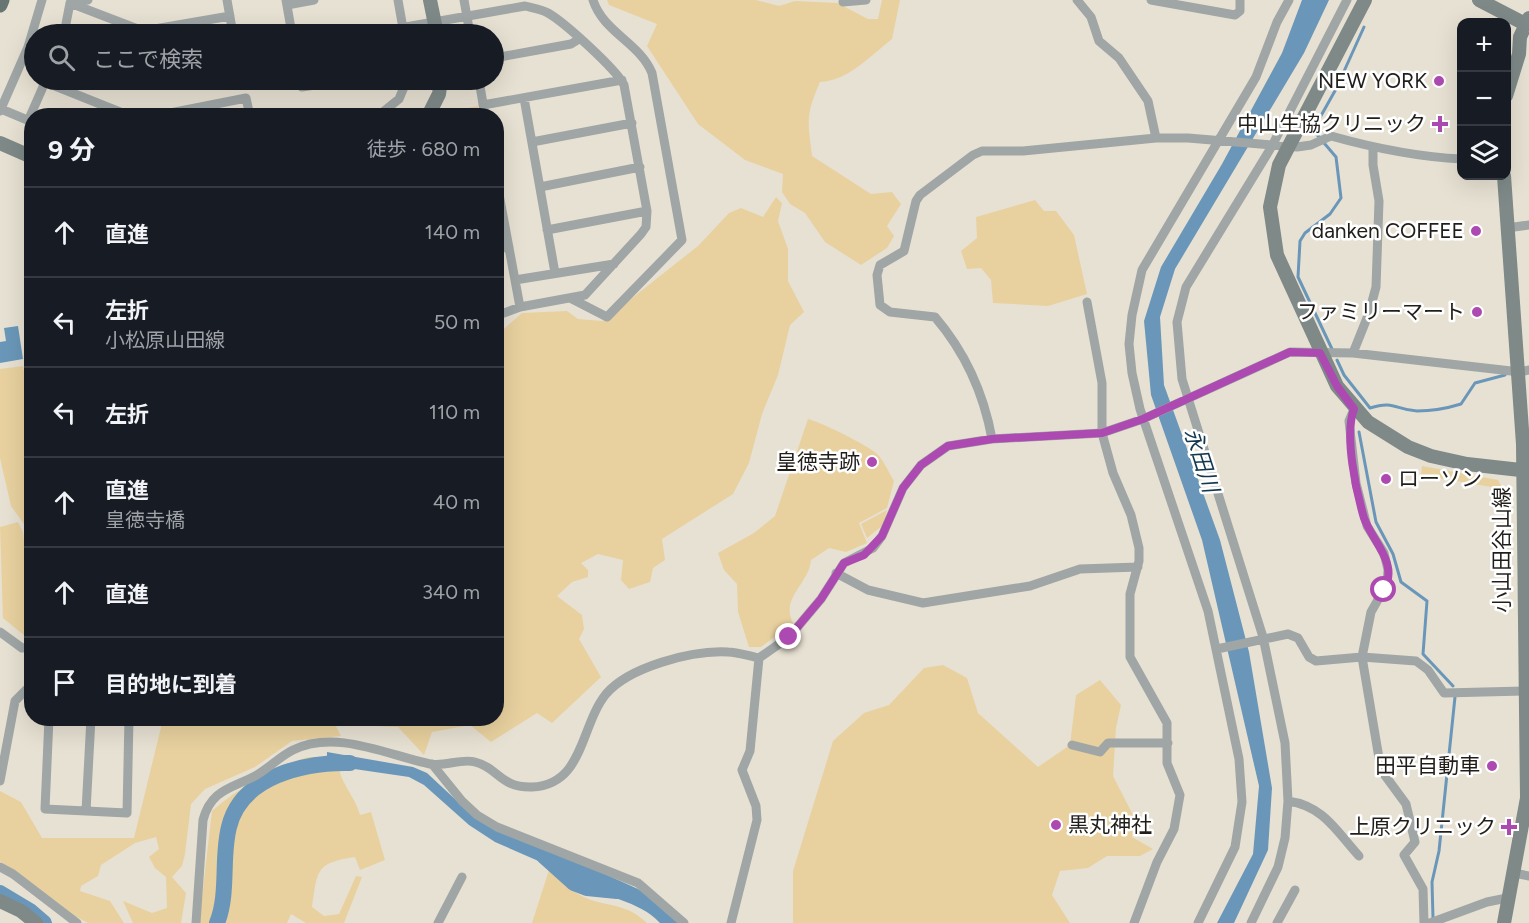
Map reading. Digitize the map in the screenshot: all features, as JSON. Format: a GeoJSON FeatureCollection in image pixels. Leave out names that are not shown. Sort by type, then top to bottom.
{"type":"FeatureCollection","features":[{"type":"Feature","properties":{"kind":"main road"},"geometry":{"type":"LineString","coordinates":[[0,5],[2,0]]}},
{"type":"Feature","properties":{"kind":"street"},"geometry":{"type":"LineString","coordinates":[[35,24],[42,0]]}},
{"type":"Feature","properties":{"kind":"street"},"geometry":{"type":"LineString","coordinates":[[70,3],[88,0]]}},
{"type":"Feature","properties":{"kind":"street"},"geometry":{"type":"LineString","coordinates":[[227,0],[231,24]]}},
{"type":"Feature","properties":{"kind":"street"},"geometry":{"type":"LineString","coordinates":[[290,24],[287,2],[314,0]]}},
{"type":"Feature","properties":{"kind":"street"},"geometry":{"type":"LineString","coordinates":[[398,0],[402,24]]}},
{"type":"Feature","properties":{"kind":"street"},"geometry":{"type":"LineString","coordinates":[[430,0],[435,24]]}},
{"type":"Feature","properties":{"kind":"street"},"geometry":{"type":"LineString","coordinates":[[464,0],[468,24]]}},
{"type":"Feature","properties":{"kind":"street"},"geometry":{"type":"LineString","coordinates":[[572,298],[607,317],[682,240],[652,73],[644,59],[601,18],[593,0]]}},
{"type":"Feature","properties":{"kind":"street"},"geometry":{"type":"LineString","coordinates":[[843,2],[866,0]]}},
{"type":"Feature","properties":{"kind":"street"},"geometry":{"type":"LineString","coordinates":[[1077,0],[1091,16],[1099,41],[1119,58],[1148,102],[1156,138]]}},
{"type":"Feature","properties":{"kind":"street"},"geometry":{"type":"LineString","coordinates":[[1151,0],[1235,15],[1240,11],[1240,0]]}},
{"type":"Feature","properties":{"kind":"street"},"geometry":{"type":"LineString","coordinates":[[1198,923],[1235,847],[1242,810],[1239,759],[1217,649],[1180,525],[1143,419],[1132,373],[1130,344],[1138,285],[1151,254],[1256,77],[1288,0]]}},
{"type":"Feature","properties":{"kind":"street"},"geometry":{"type":"LineString","coordinates":[[1251,923],[1278,867],[1287,823],[1285,743],[1263,638],[1179,365],[1177,322],[1186,287],[1269,146],[1347,0]]}},
{"type":"Feature","properties":{"kind":"street"},"geometry":{"type":"LineString","coordinates":[[1365,0],[1330,72],[1288,147],[1271,194],[1273,240],[1277,255],[1337,386],[1354,409],[1368,422],[1408,447],[1467,464],[1527,473]]}},
{"type":"Feature","properties":{"kind":"street"},"geometry":{"type":"LineString","coordinates":[[1479,0],[1528,23],[1520,37],[1519,54],[1511,80]]}},
{"type":"Feature","properties":{"kind":"street"},"geometry":{"type":"LineString","coordinates":[[70,3],[125,24]]}},
{"type":"Feature","properties":{"kind":"street"},"geometry":{"type":"LineString","coordinates":[[66,24],[70,3]]}},
{"type":"Feature","properties":{"kind":"street"},"geometry":{"type":"LineString","coordinates":[[446,24],[467,16],[525,6],[550,14],[622,80],[632,123],[647,211],[646,227],[588,292],[572,298],[504,313]]}},
{"type":"Feature","properties":{"kind":"street"},"geometry":{"type":"LineString","coordinates":[[184,24],[230,16]]}},
{"type":"Feature","properties":{"kind":"street"},"geometry":{"type":"LineString","coordinates":[[504,56],[571,44],[579,39]]}},
{"type":"Feature","properties":{"kind":"street"},"geometry":{"type":"LineString","coordinates":[[24,56],[0,110],[24,119]]}},
{"type":"Feature","properties":{"kind":"street"},"geometry":{"type":"LineString","coordinates":[[483,105],[622,80]]}},
{"type":"Feature","properties":{"kind":"street"},"geometry":{"type":"LineString","coordinates":[[35,108],[42,90]]}},
{"type":"Feature","properties":{"kind":"street"},"geometry":{"type":"LineString","coordinates":[[68,90],[111,108]]}},
{"type":"Feature","properties":{"kind":"street"},"geometry":{"type":"LineString","coordinates":[[388,108],[399,99],[403,90]]}},
{"type":"Feature","properties":{"kind":"street"},"geometry":{"type":"LineString","coordinates":[[433,108],[440,90]]}},
{"type":"Feature","properties":{"kind":"street"},"geometry":{"type":"LineString","coordinates":[[480,90],[484,108]]}},
{"type":"Feature","properties":{"kind":"street"},"geometry":{"type":"LineString","coordinates":[[195,108],[246,98],[248,108]]}},
{"type":"Feature","properties":{"kind":"street"},"geometry":{"type":"LineString","coordinates":[[524,98],[555,273]]}},
{"type":"Feature","properties":{"kind":"street"},"geometry":{"type":"LineString","coordinates":[[532,142],[632,123]]}},
{"type":"Feature","properties":{"kind":"street"},"geometry":{"type":"LineString","coordinates":[[992,439],[988,417],[966,359],[941,324],[928,315],[902,315],[890,312],[880,305],[877,276],[880,265],[904,251],[916,201],[920,195],[973,155],[993,150],[1023,151],[1053,146],[1156,138],[1288,147],[1311,145],[1331,136],[1373,148],[1428,158],[1457,159]]}},
{"type":"Feature","properties":{"kind":"street"},"geometry":{"type":"LineString","coordinates":[[0,143],[24,154]]}},
{"type":"Feature","properties":{"kind":"street"},"geometry":{"type":"LineString","coordinates":[[1353,352],[1369,313],[1376,287],[1378,201],[1372,165],[1373,148]]}},
{"type":"Feature","properties":{"kind":"street"},"geometry":{"type":"LineString","coordinates":[[540,187],[640,167]]}},
{"type":"Feature","properties":{"kind":"street","name":"小山田谷山線"},"geometry":{"type":"LineString","coordinates":[[1503,180],[1524,371],[1527,473],[1524,691],[1527,798],[1504,923]]}},
{"type":"Feature","properties":{"kind":"street"},"geometry":{"type":"LineString","coordinates":[[547,230],[647,211]]}},
{"type":"Feature","properties":{"kind":"street"},"geometry":{"type":"LineString","coordinates":[[504,225],[520,308]]}},
{"type":"Feature","properties":{"kind":"street"},"geometry":{"type":"LineString","coordinates":[[1507,228],[1529,225]]}},
{"type":"Feature","properties":{"kind":"street"},"geometry":{"type":"LineString","coordinates":[[504,248],[509,247]]}},
{"type":"Feature","properties":{"kind":"street"},"geometry":{"type":"LineString","coordinates":[[515,280],[614,264]]}},
{"type":"Feature","properties":{"kind":"street"},"geometry":{"type":"LineString","coordinates":[[1087,302],[1102,383],[1102,433],[1113,473],[1131,514],[1139,548],[1138,567],[1130,594],[1130,657],[1167,723],[1167,763],[1180,795],[1174,829],[1157,862],[1134,923]]}},
{"type":"Feature","properties":{"kind":"street"},"geometry":{"type":"LineString","coordinates":[[196,923],[203,820],[207,805],[217,794],[256,775],[293,750],[316,743],[340,743],[403,755],[432,764],[474,761],[507,783],[520,786],[534,787],[557,780],[569,772],[605,696],[621,678],[690,656],[728,651],[759,658],[789,637],[821,599],[844,563],[873,548],[882,536],[903,488],[921,465],[948,446],[992,439],[1102,433],[1143,419],[1290,352],[1353,352],[1524,371]]}},
{"type":"Feature","properties":{"kind":"street"},"geometry":{"type":"LineString","coordinates":[[1354,409],[1349,421],[1356,483],[1367,526],[1384,553],[1388,570],[1387,584],[1374,603],[1371,612],[1362,657],[1381,770],[1408,809],[1415,842],[1404,855],[1423,889],[1424,923]]}},
{"type":"Feature","properties":{"kind":"street"},"geometry":{"type":"LineString","coordinates":[[836,573],[868,590],[923,603],[1030,585],[1080,569],[1138,567]]}},
{"type":"Feature","properties":{"kind":"street"},"geometry":{"type":"LineString","coordinates":[[0,632],[24,648]]}},
{"type":"Feature","properties":{"kind":"street"},"geometry":{"type":"LineString","coordinates":[[1217,649],[1281,634],[1294,635],[1301,642],[1309,657],[1316,661],[1362,657],[1416,661],[1428,670],[1444,693],[1524,691]]}},
{"type":"Feature","properties":{"kind":"street"},"geometry":{"type":"LineString","coordinates":[[730,923],[757,820],[756,806],[742,770],[750,751],[759,658]]}},
{"type":"Feature","properties":{"kind":"street"},"geometry":{"type":"LineString","coordinates":[[0,782],[15,701],[24,692]]}},
{"type":"Feature","properties":{"kind":"street"},"geometry":{"type":"LineString","coordinates":[[49,726],[45,809],[127,813],[129,726]]}},
{"type":"Feature","properties":{"kind":"street"},"geometry":{"type":"LineString","coordinates":[[86,811],[91,726]]}},
{"type":"Feature","properties":{"kind":"street"},"geometry":{"type":"LineString","coordinates":[[1072,746],[1100,753],[1108,743],[1168,743]]}},
{"type":"Feature","properties":{"kind":"street"},"geometry":{"type":"LineString","coordinates":[[432,764],[477,815],[497,827],[638,883],[684,923]]}},
{"type":"Feature","properties":{"kind":"street"},"geometry":{"type":"LineString","coordinates":[[1288,801],[1315,808],[1333,824],[1359,856]]}},
{"type":"Feature","properties":{"kind":"street"},"geometry":{"type":"LineString","coordinates":[[0,867],[13,874],[77,923]]}},
{"type":"Feature","properties":{"kind":"street"},"geometry":{"type":"LineString","coordinates":[[1514,873],[1529,876]]}},
{"type":"Feature","properties":{"kind":"street"},"geometry":{"type":"LineString","coordinates":[[438,923],[462,877]]}},
{"type":"Feature","properties":{"kind":"street"},"geometry":{"type":"LineString","coordinates":[[1277,923],[1295,890]]}},
{"type":"Feature","properties":{"kind":"street"},"geometry":{"type":"LineString","coordinates":[[1430,923],[1487,902],[1507,898]]}},
{"type":"Feature","properties":{"kind":"street"},"geometry":{"type":"LineString","coordinates":[[0,901],[21,910],[36,923]]}},
{"type":"Feature","properties":{"kind":"shaded area"},"geometry":{"type":"Polygon","coordinates":[[[607,0],[756,0],[779,6],[795,1],[837,3],[868,19],[878,19],[882,0],[900,0],[892,39],[849,72],[830,81],[820,82],[809,119],[812,156],[871,194],[892,192],[901,204],[887,226],[894,236],[887,248],[861,265],[825,242],[805,213],[790,204],[782,192],[783,174],[745,160],[698,124],[647,46],[657,24],[609,5],[607,0]]]}},
{"type":"Feature","properties":{"kind":"shaded area"},"geometry":{"type":"Polygon","coordinates":[[[776,197],[782,203],[778,221],[788,249],[788,281],[804,312],[790,325],[778,375],[762,414],[749,463],[733,494],[662,539],[665,560],[653,568],[650,582],[629,589],[621,580],[623,560],[598,554],[581,563],[588,570],[588,577],[572,582],[557,596],[582,615],[584,629],[579,639],[601,677],[552,723],[537,713],[491,742],[471,726],[504,726],[504,329],[522,313],[567,311],[578,319],[603,321],[698,246],[729,213],[741,208],[763,217],[776,197]]]}},
{"type":"Feature","properties":{"kind":"shaded area"},"geometry":{"type":"Polygon","coordinates":[[[1035,200],[1044,211],[1056,211],[1074,235],[1087,294],[1048,306],[993,303],[991,280],[981,268],[967,269],[961,251],[977,238],[976,217],[1035,200]]]}},
{"type":"Feature","properties":{"kind":"shaded area"},"geometry":{"type":"Polygon","coordinates":[[[23,366],[24,371],[24,524],[11,506],[0,458],[0,369],[23,366]]]}},
{"type":"Feature","properties":{"kind":"shaded area"},"geometry":{"type":"Polygon","coordinates":[[[808,419],[843,434],[876,453],[894,481],[887,508],[859,523],[867,543],[846,552],[829,548],[811,560],[806,576],[792,598],[790,614],[793,623],[761,647],[749,647],[738,612],[737,584],[724,570],[718,553],[754,533],[775,516],[808,419]]]}},
{"type":"Feature","properties":{"kind":"shaded area"},"geometry":{"type":"Polygon","coordinates":[[[1422,466],[1498,480],[1503,489],[1421,475],[1422,466]]]}},
{"type":"Feature","properties":{"kind":"shaded area"},"geometry":{"type":"Polygon","coordinates":[[[887,510],[883,525],[867,538],[861,524],[887,510]]]}},
{"type":"Feature","properties":{"kind":"shaded area"},"geometry":{"type":"Polygon","coordinates":[[[18,522],[23,532],[24,635],[3,618],[0,527],[18,522]]]}},
{"type":"Feature","properties":{"kind":"shaded area"},"geometry":{"type":"Polygon","coordinates":[[[943,665],[967,678],[978,713],[1038,767],[1070,745],[1076,695],[1100,680],[1121,705],[1116,728],[1113,776],[1133,815],[1132,837],[1153,849],[1140,856],[1107,856],[1088,868],[1060,871],[1052,895],[1070,923],[793,923],[793,871],[833,741],[864,713],[889,705],[924,668],[943,665]]]}},
{"type":"Feature","properties":{"kind":"shaded area"},"geometry":{"type":"Polygon","coordinates":[[[161,726],[336,726],[341,736],[292,741],[255,767],[205,789],[191,804],[182,866],[172,877],[186,893],[181,923],[133,923],[123,901],[152,913],[167,908],[166,877],[155,868],[149,857],[159,849],[156,837],[135,843],[101,865],[98,876],[81,886],[80,891],[110,901],[124,923],[88,923],[60,908],[0,861],[0,791],[21,802],[42,838],[134,838],[161,726]]]}},
{"type":"Feature","properties":{"kind":"shaded area"},"geometry":{"type":"Polygon","coordinates":[[[374,726],[465,726],[432,732],[424,755],[398,727],[374,726]]]}},
{"type":"Feature","properties":{"kind":"shaded area"},"geometry":{"type":"Polygon","coordinates":[[[308,757],[339,758],[340,773],[360,815],[371,812],[385,860],[360,870],[355,857],[342,859],[332,862],[321,870],[312,907],[324,916],[339,914],[356,876],[362,877],[344,923],[306,923],[291,914],[287,923],[199,923],[212,811],[233,794],[257,780],[308,757]]]}},
{"type":"Feature","properties":{"kind":"shaded area"},"geometry":{"type":"Polygon","coordinates":[[[549,870],[579,894],[591,900],[620,907],[647,923],[532,923],[549,870]]]}},
{"type":"Feature","properties":{"kind":"water"},"geometry":{"type":"Polygon","coordinates":[[[1302,0],[1329,0],[1304,53],[1175,269],[1160,317],[1164,385],[1220,540],[1249,652],[1272,788],[1268,850],[1234,923],[1217,923],[1253,854],[1259,786],[1202,540],[1151,395],[1144,321],[1161,267],[1222,164],[1282,53],[1302,0]]]}},
{"type":"Feature","properties":{"kind":"water"},"geometry":{"type":"Polygon","coordinates":[[[18,326],[23,359],[0,363],[0,342],[6,341],[4,328],[18,326]]]}},
{"type":"Feature","properties":{"kind":"water"},"geometry":{"type":"Polygon","coordinates":[[[327,752],[413,767],[427,773],[470,813],[638,889],[656,901],[678,923],[660,923],[642,909],[600,892],[582,880],[495,842],[469,825],[424,785],[409,777],[327,765],[327,752]]]}},
{"type":"Feature","properties":{"kind":"waterway"},"geometry":{"type":"LineString","coordinates":[[1332,349],[1298,277],[1300,241],[1305,233],[1330,214],[1341,198],[1336,157],[1313,130],[1336,89],[1364,27]]}},
{"type":"Feature","properties":{"kind":"waterway"},"geometry":{"type":"LineString","coordinates":[[1337,360],[1344,375],[1370,408],[1390,405],[1417,411],[1450,407],[1461,404],[1475,383],[1505,375]]}},
{"type":"Feature","properties":{"kind":"waterway"},"geometry":{"type":"LineString","coordinates":[[1359,432],[1376,522],[1393,554],[1401,582],[1427,601],[1423,654],[1453,686]]}},
{"type":"Feature","properties":{"kind":"waterway"},"geometry":{"type":"LineString","coordinates":[[1433,918],[1432,882],[1439,851],[1455,697]]}},
{"type":"Feature","properties":{"kind":"waterway"},"geometry":{"type":"LineString","coordinates":[[217,923],[223,900],[225,851],[229,827],[236,810],[247,795],[261,784],[295,769],[332,763],[350,763]]}},
{"type":"Feature","properties":{"kind":"waterway"},"geometry":{"type":"LineString","coordinates":[[544,856],[574,883],[587,888],[617,891]]}},
{"type":"Feature","properties":{"kind":"waterway"},"geometry":{"type":"LineString","coordinates":[[0,893],[30,911],[44,923]]}},
{"type":"Feature","properties":{"kind":"place","name":"NEW YORK"},"geometry":{"type":"Point","coordinates":[1439,81]}},
{"type":"Feature","properties":{"kind":"place","name":"中山生協クリニック"},"geometry":{"type":"Point","coordinates":[1440,124]}},
{"type":"Feature","properties":{"kind":"place","name":"danken COFFEE"},"geometry":{"type":"Point","coordinates":[1476,231]}},
{"type":"Feature","properties":{"kind":"place","name":"ファミリーマート"},"geometry":{"type":"Point","coordinates":[1477,312]}},
{"type":"Feature","properties":{"kind":"place","name":"皇徳寺跡"},"geometry":{"type":"Point","coordinates":[872,462]}},
{"type":"Feature","properties":{"kind":"place","name":"ローソン"},"geometry":{"type":"Point","coordinates":[1386,479]}},
{"type":"Feature","properties":{"kind":"place","name":"田平自動車"},"geometry":{"type":"Point","coordinates":[1492,766]}},
{"type":"Feature","properties":{"kind":"place","name":"黒丸神社"},"geometry":{"type":"Point","coordinates":[1056,825]}},
{"type":"Feature","properties":{"kind":"place","name":"上原クリニック"},"geometry":{"type":"Point","coordinates":[1509,827]}},
{"type":"Feature","properties":{"kind":"route"},"geometry":{"type":"LineString","coordinates":[[789,637],[821,599],[844,563],[864,555],[873,548],[882,536],[903,488],[921,465],[948,446],[992,439],[1102,433],[1143,419],[1290,352],[1320,353],[1337,386],[1354,409],[1349,421],[1356,483],[1367,526],[1384,553],[1387,563],[1388,578],[1384,590]]}},
{"type":"Feature","properties":{"kind":"water label","name":"永田川"},"geometry":{"type":"Point","coordinates":[1202,460]}}]}
